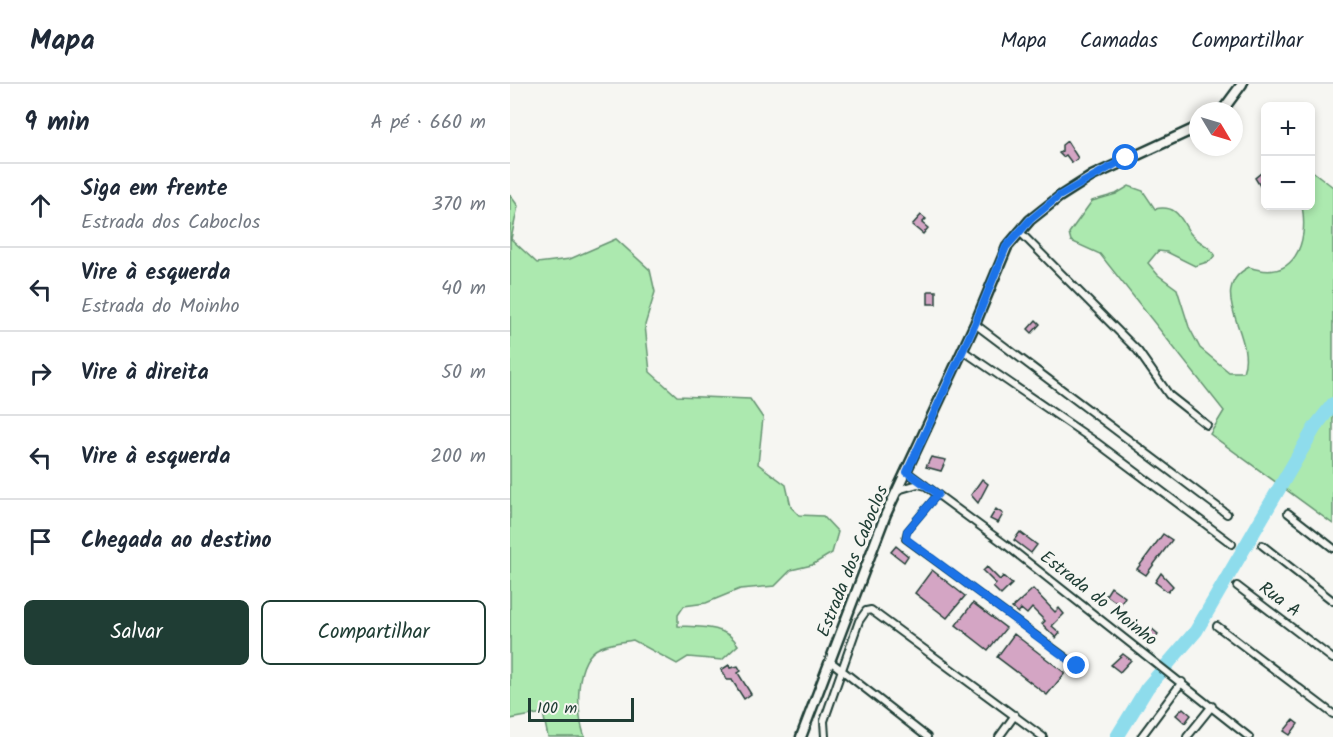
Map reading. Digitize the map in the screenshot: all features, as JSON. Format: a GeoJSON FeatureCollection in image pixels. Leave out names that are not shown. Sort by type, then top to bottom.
{"type":"FeatureCollection","features":[{"type":"Feature","properties":{"kind":"street"},"geometry":{"type":"LineString","coordinates":[[1229,102],[1242,84]]}},
{"type":"Feature","properties":{"kind":"street","name":"Estrada dos Caboclos"},"geometry":{"type":"LineString","coordinates":[[801,737],[898,490],[975,324],[996,267],[1006,247],[1019,231],[1059,196],[1092,176],[1189,131]]}},
{"type":"Feature","properties":{"kind":"street"},"geometry":{"type":"LineString","coordinates":[[1019,231],[1138,351],[1169,395],[1207,425]]}},
{"type":"Feature","properties":{"kind":"street"},"geometry":{"type":"LineString","coordinates":[[975,324],[1227,514]]}},
{"type":"Feature","properties":{"kind":"street"},"geometry":{"type":"LineString","coordinates":[[962,350],[1096,442],[1232,544]]}},
{"type":"Feature","properties":{"kind":"street","name":"Estrada do Moinho"},"geometry":{"type":"LineString","coordinates":[[907,472],[1172,673],[1249,737]]}},
{"type":"Feature","properties":{"kind":"street"},"geometry":{"type":"LineString","coordinates":[[898,490],[918,484],[926,486]]}},
{"type":"Feature","properties":{"kind":"street"},"geometry":{"type":"LineString","coordinates":[[1288,513],[1333,548]]}},
{"type":"Feature","properties":{"kind":"street"},"geometry":{"type":"LineString","coordinates":[[1262,545],[1333,601]]}},
{"type":"Feature","properties":{"kind":"street","name":"Rua A"},"geometry":{"type":"LineString","coordinates":[[1237,586],[1333,659]]}},
{"type":"Feature","properties":{"kind":"street"},"geometry":{"type":"LineString","coordinates":[[825,737],[824,721],[859,621],[866,611],[871,610],[1043,737]]}},
{"type":"Feature","properties":{"kind":"street"},"geometry":{"type":"LineString","coordinates":[[1217,626],[1333,714]]}},
{"type":"Feature","properties":{"kind":"street"},"geometry":{"type":"LineString","coordinates":[[830,661],[927,737]]}},
{"type":"Feature","properties":{"kind":"street"},"geometry":{"type":"LineString","coordinates":[[1141,737],[1182,682]]}},
{"type":"Feature","properties":{"kind":"street"},"geometry":{"type":"LineString","coordinates":[[1187,737],[1212,706]]}},
{"type":"Feature","properties":{"kind":"street"},"geometry":{"type":"LineString","coordinates":[[999,737],[1015,715]]}},
{"type":"Feature","properties":{"kind":"lane"},"geometry":{"type":"LineString","coordinates":[[938,494],[907,531],[906,539],[1077,666]]}},
{"type":"Feature","properties":{"kind":"green space"},"geometry":{"type":"Polygon","coordinates":[[[1315,173],[1333,187],[1333,524],[1210,434],[1224,411],[1100,254],[1071,241],[1069,233],[1092,201],[1116,194],[1129,186],[1143,191],[1155,209],[1169,209],[1178,214],[1190,233],[1215,255],[1210,261],[1195,266],[1167,252],[1158,251],[1148,263],[1158,275],[1177,289],[1189,327],[1200,348],[1229,372],[1243,372],[1244,344],[1234,315],[1231,289],[1236,277],[1249,267],[1264,270],[1277,269],[1287,264],[1295,256],[1300,246],[1304,220],[1303,210],[1315,210],[1315,173]]]}},
{"type":"Feature","properties":{"kind":"green space"},"geometry":{"type":"Polygon","coordinates":[[[510,195],[518,206],[511,239],[537,263],[570,259],[616,239],[650,270],[655,292],[645,325],[650,372],[677,396],[750,399],[763,418],[758,464],[786,485],[791,507],[799,515],[823,516],[838,532],[832,553],[812,565],[791,570],[775,586],[740,589],[706,603],[684,606],[678,615],[678,626],[720,630],[733,638],[738,645],[722,660],[688,657],[677,664],[633,640],[601,647],[592,653],[585,662],[579,688],[580,715],[585,737],[548,737],[543,713],[510,719],[510,195]]]}},
{"type":"Feature","properties":{"kind":"building"},"geometry":{"type":"Polygon","coordinates":[[[1067,141],[1078,158],[1072,163],[1066,155],[1063,157],[1059,153],[1062,151],[1062,145],[1067,141]]]}},
{"type":"Feature","properties":{"kind":"building"},"geometry":{"type":"Polygon","coordinates":[[[1261,173],[1261,185],[1260,186],[1255,178],[1261,173]]]}},
{"type":"Feature","properties":{"kind":"building"},"geometry":{"type":"Polygon","coordinates":[[[921,215],[926,219],[922,223],[928,228],[923,234],[912,225],[921,215]]]}},
{"type":"Feature","properties":{"kind":"building"},"geometry":{"type":"Polygon","coordinates":[[[928,291],[936,291],[936,304],[928,304],[928,291]]]}},
{"type":"Feature","properties":{"kind":"building"},"geometry":{"type":"Polygon","coordinates":[[[1036,320],[1040,324],[1032,333],[1028,329],[1036,320]]]}},
{"type":"Feature","properties":{"kind":"building"},"geometry":{"type":"Polygon","coordinates":[[[931,457],[946,460],[941,471],[926,467],[931,457]]]}},
{"type":"Feature","properties":{"kind":"building"},"geometry":{"type":"Polygon","coordinates":[[[982,479],[988,484],[978,503],[971,495],[982,479]]]}},
{"type":"Feature","properties":{"kind":"building"},"geometry":{"type":"Polygon","coordinates":[[[996,509],[1003,514],[998,523],[990,519],[996,509]]]}},
{"type":"Feature","properties":{"kind":"building"},"geometry":{"type":"Polygon","coordinates":[[[1020,532],[1037,545],[1031,553],[1014,540],[1020,532]]]}},
{"type":"Feature","properties":{"kind":"building"},"geometry":{"type":"Polygon","coordinates":[[[1163,534],[1172,540],[1146,575],[1137,569],[1163,534]]]}},
{"type":"Feature","properties":{"kind":"building"},"geometry":{"type":"Polygon","coordinates":[[[896,546],[908,556],[904,562],[891,552],[896,546]]]}},
{"type":"Feature","properties":{"kind":"building"},"geometry":{"type":"Polygon","coordinates":[[[987,567],[1000,580],[1003,576],[1012,584],[1001,595],[993,587],[996,584],[983,571],[987,567]]]}},
{"type":"Feature","properties":{"kind":"building"},"geometry":{"type":"Polygon","coordinates":[[[932,570],[965,596],[947,618],[915,593],[932,570]]]}},
{"type":"Feature","properties":{"kind":"building"},"geometry":{"type":"Polygon","coordinates":[[[1161,573],[1173,586],[1168,592],[1155,582],[1161,573]]]}},
{"type":"Feature","properties":{"kind":"building"},"geometry":{"type":"Polygon","coordinates":[[[1111,587],[1125,597],[1120,605],[1106,595],[1111,587]]]}},
{"type":"Feature","properties":{"kind":"building"},"geometry":{"type":"Polygon","coordinates":[[[1033,589],[1055,612],[1059,608],[1064,614],[1052,626],[1060,633],[1056,638],[1042,624],[1045,621],[1032,608],[1027,614],[1021,609],[1018,613],[1012,608],[1033,589]]]}},
{"type":"Feature","properties":{"kind":"building"},"geometry":{"type":"Polygon","coordinates":[[[973,603],[1006,628],[988,650],[956,625],[973,603]]]}},
{"type":"Feature","properties":{"kind":"building"},"geometry":{"type":"Polygon","coordinates":[[[1151,628],[1158,634],[1154,640],[1146,634],[1151,628]]]}},
{"type":"Feature","properties":{"kind":"building"},"geometry":{"type":"Polygon","coordinates":[[[1014,634],[1065,673],[1047,695],[997,657],[1014,634]]]}},
{"type":"Feature","properties":{"kind":"building"},"geometry":{"type":"Polygon","coordinates":[[[1123,654],[1131,660],[1120,672],[1111,665],[1123,654]]]}},
{"type":"Feature","properties":{"kind":"building"},"geometry":{"type":"Polygon","coordinates":[[[729,665],[730,668],[738,666],[741,671],[738,673],[751,694],[744,699],[732,680],[727,680],[721,670],[729,665]]]}},
{"type":"Feature","properties":{"kind":"building"},"geometry":{"type":"Polygon","coordinates":[[[1183,708],[1191,715],[1185,723],[1176,715],[1183,708]]]}},
{"type":"Feature","properties":{"kind":"building"},"geometry":{"type":"Polygon","coordinates":[[[1293,720],[1298,724],[1290,735],[1284,731],[1293,720]]]}},
{"type":"Feature","properties":{"kind":"waterway"},"geometry":{"type":"LineString","coordinates":[[1117,737],[1147,688],[1196,631],[1315,427],[1333,404]]}},
{"type":"Feature","properties":{"kind":"route"},"geometry":{"type":"LineString","coordinates":[[1077,666],[906,539],[904,536],[907,531],[938,494],[907,472],[975,324],[996,267],[1006,247],[1030,220],[1059,196],[1126,158]]}}]}
